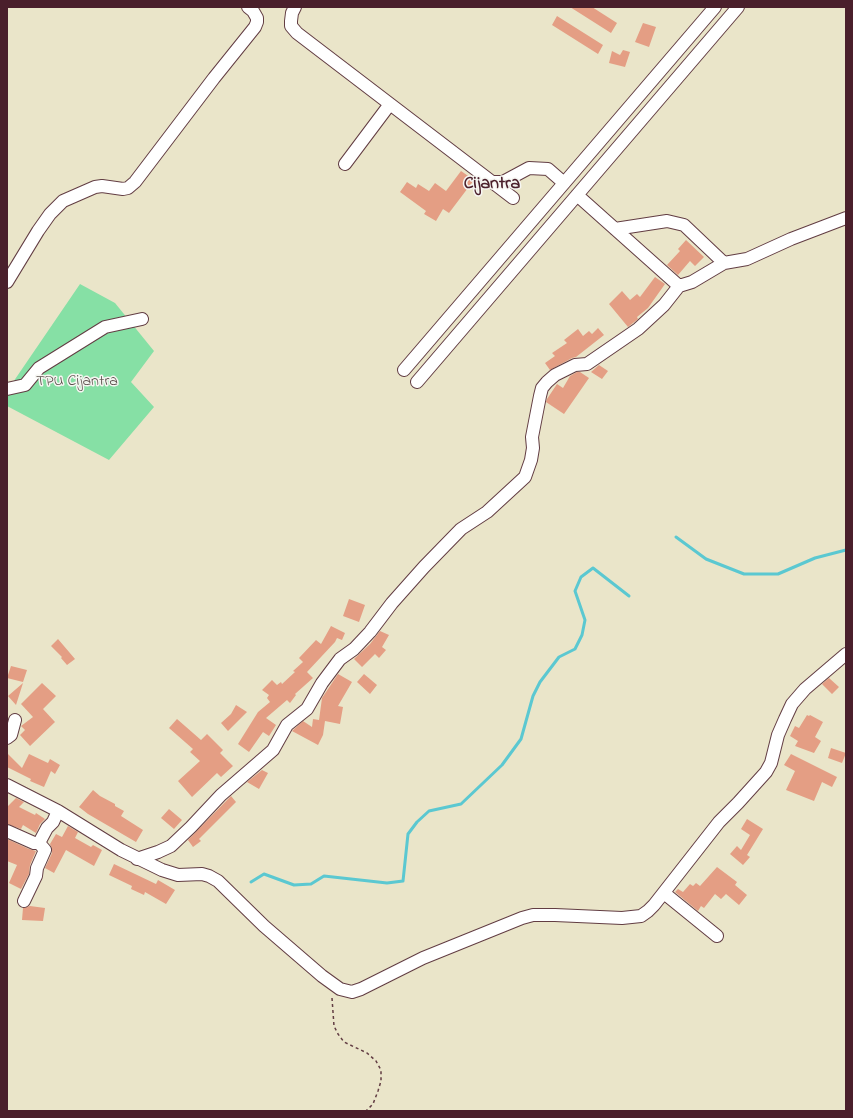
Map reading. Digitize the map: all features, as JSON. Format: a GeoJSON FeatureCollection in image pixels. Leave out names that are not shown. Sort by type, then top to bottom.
{"type":"FeatureCollection","features":[{"type":"Feature","properties":{"kind":"street"},"geometry":{"type":"LineString","coordinates":[[7,282],[18,262],[50,214],[63,201],[95,187],[102,186],[123,189],[128,188],[135,182],[255,27],[257,18],[253,11],[248,7]]}},
{"type":"Feature","properties":{"kind":"street"},"geometry":{"type":"LineString","coordinates":[[295,7],[292,13],[291,26],[297,33],[513,198]]}},
{"type":"Feature","properties":{"kind":"street"},"geometry":{"type":"LineString","coordinates":[[404,370],[715,7]]}},
{"type":"Feature","properties":{"kind":"street"},"geometry":{"type":"LineString","coordinates":[[417,382],[738,7]]}},
{"type":"Feature","properties":{"kind":"street"},"geometry":{"type":"LineString","coordinates":[[345,164],[390,104]]}},
{"type":"Feature","properties":{"kind":"street"},"geometry":{"type":"LineString","coordinates":[[610,130],[623,141]]}},
{"type":"Feature","properties":{"kind":"street"},"geometry":{"type":"LineString","coordinates":[[491,182],[503,182],[529,168],[548,169],[564,183]]}},
{"type":"Feature","properties":{"kind":"street"},"geometry":{"type":"LineString","coordinates":[[577,195],[679,286]]}},
{"type":"Feature","properties":{"kind":"street"},"geometry":{"type":"LineString","coordinates":[[137,859],[171,846],[221,795],[273,750],[287,725],[310,705],[322,683],[340,660],[354,649],[370,632],[392,603],[424,567],[461,529],[488,512],[525,477],[531,460],[533,448],[532,437],[540,396],[542,388],[547,382],[555,375],[575,365],[587,364],[638,329],[664,305],[679,286],[692,282],[724,263],[747,259],[790,239],[846,218]]}},
{"type":"Feature","properties":{"kind":"street"},"geometry":{"type":"LineString","coordinates":[[615,229],[667,221],[684,225],[724,263]]}},
{"type":"Feature","properties":{"kind":"street"},"geometry":{"type":"LineString","coordinates":[[490,269],[504,280]]}},
{"type":"Feature","properties":{"kind":"street"},"geometry":{"type":"LineString","coordinates":[[7,389],[25,384],[39,368],[105,327],[142,319]]}},
{"type":"Feature","properties":{"kind":"street"},"geometry":{"type":"LineString","coordinates":[[7,784],[58,811],[82,827],[137,859],[170,874],[186,876],[202,874],[218,881],[264,926],[332,984],[346,991],[352,992],[424,958],[522,918],[533,915],[622,918],[641,916],[654,905],[664,893],[719,822],[766,772],[771,763],[778,735],[792,704],[805,689],[846,654]]}},
{"type":"Feature","properties":{"kind":"street"},"geometry":{"type":"LineString","coordinates":[[7,738],[11,735],[15,720]]}},
{"type":"Feature","properties":{"kind":"street"},"geometry":{"type":"LineString","coordinates":[[39,843],[47,828],[53,822],[58,811]]}},
{"type":"Feature","properties":{"kind":"street"},"geometry":{"type":"LineString","coordinates":[[7,831],[34,843],[39,843],[46,850],[24,901]]}},
{"type":"Feature","properties":{"kind":"street"},"geometry":{"type":"LineString","coordinates":[[664,893],[718,936]]}},
{"type":"Feature","properties":{"kind":"path"},"geometry":{"type":"LineString","coordinates":[[332,984],[334,1026],[338,1034],[344,1042],[367,1054],[376,1061],[381,1070],[381,1081],[378,1091],[373,1104],[366,1111]]}},
{"type":"Feature","properties":{"kind":"green space","name":"TPU Cijantra"},"geometry":{"type":"Polygon","coordinates":[[[80,284],[115,303],[154,351],[131,382],[154,407],[109,460],[7,406],[7,391],[80,284]]]}},
{"type":"Feature","properties":{"kind":"building"},"geometry":{"type":"Polygon","coordinates":[[[570,7],[592,7],[617,23],[611,33],[570,7]]]}},
{"type":"Feature","properties":{"kind":"building"},"geometry":{"type":"Polygon","coordinates":[[[557,16],[603,45],[598,54],[552,25],[557,16]]]}},
{"type":"Feature","properties":{"kind":"building"},"geometry":{"type":"Polygon","coordinates":[[[643,23],[656,27],[649,47],[635,42],[643,23]]]}},
{"type":"Feature","properties":{"kind":"building"},"geometry":{"type":"Polygon","coordinates":[[[623,50],[630,52],[625,67],[609,63],[612,51],[620,55],[623,50]]]}},
{"type":"Feature","properties":{"kind":"building"},"geometry":{"type":"Polygon","coordinates":[[[461,171],[474,180],[449,213],[443,209],[436,221],[424,214],[426,211],[400,192],[407,182],[416,188],[418,184],[429,191],[435,183],[446,191],[461,171]]]}},
{"type":"Feature","properties":{"kind":"building"},"geometry":{"type":"Polygon","coordinates":[[[686,240],[704,257],[695,266],[690,261],[678,275],[667,265],[680,251],[678,249],[686,240]]]}},
{"type":"Feature","properties":{"kind":"building"},"geometry":{"type":"Polygon","coordinates":[[[655,277],[665,284],[648,308],[628,327],[609,304],[622,291],[630,300],[637,294],[640,297],[655,277]]]}},
{"type":"Feature","properties":{"kind":"building"},"geometry":{"type":"Polygon","coordinates":[[[598,328],[604,335],[576,357],[550,370],[545,363],[555,356],[552,353],[567,343],[564,340],[578,329],[583,336],[589,331],[592,334],[598,328]]]}},
{"type":"Feature","properties":{"kind":"building"},"geometry":{"type":"Polygon","coordinates":[[[599,365],[608,371],[602,379],[591,372],[599,365]]]}},
{"type":"Feature","properties":{"kind":"building"},"geometry":{"type":"Polygon","coordinates":[[[580,372],[589,378],[564,414],[546,402],[557,384],[563,388],[570,376],[580,372]]]}},
{"type":"Feature","properties":{"kind":"building"},"geometry":{"type":"Polygon","coordinates":[[[349,599],[365,605],[359,622],[343,616],[349,599]]]}},
{"type":"Feature","properties":{"kind":"building"},"geometry":{"type":"Polygon","coordinates":[[[331,626],[345,633],[342,640],[337,638],[307,672],[313,678],[295,694],[296,695],[290,703],[287,700],[266,718],[276,725],[269,736],[263,732],[249,752],[238,744],[258,712],[270,702],[267,698],[269,695],[262,690],[272,680],[277,685],[281,682],[282,684],[295,672],[293,671],[303,662],[299,658],[316,640],[321,644],[331,626]]]}},
{"type":"Feature","properties":{"kind":"building"},"geometry":{"type":"Polygon","coordinates":[[[380,631],[389,635],[382,647],[386,650],[379,658],[375,654],[362,667],[354,659],[370,644],[380,631]]]}},
{"type":"Feature","properties":{"kind":"building"},"geometry":{"type":"Polygon","coordinates":[[[58,639],[75,659],[67,665],[61,658],[62,657],[51,646],[58,639]]]}},
{"type":"Feature","properties":{"kind":"building"},"geometry":{"type":"Polygon","coordinates":[[[11,666],[27,670],[23,682],[7,678],[11,666]]]}},
{"type":"Feature","properties":{"kind":"building"},"geometry":{"type":"Polygon","coordinates":[[[338,674],[352,682],[338,706],[343,707],[340,724],[325,721],[323,735],[318,745],[292,731],[303,721],[312,727],[313,719],[319,720],[322,698],[338,674]]]}},
{"type":"Feature","properties":{"kind":"building"},"geometry":{"type":"Polygon","coordinates":[[[364,674],[377,685],[370,694],[357,682],[364,674]]]}},
{"type":"Feature","properties":{"kind":"building"},"geometry":{"type":"Polygon","coordinates":[[[829,678],[839,687],[832,694],[822,684],[829,678]]]}},
{"type":"Feature","properties":{"kind":"building"},"geometry":{"type":"Polygon","coordinates":[[[23,683],[16,705],[8,696],[23,683]]]}},
{"type":"Feature","properties":{"kind":"building"},"geometry":{"type":"Polygon","coordinates":[[[42,683],[56,696],[43,709],[55,722],[30,746],[20,735],[25,730],[21,726],[33,717],[21,704],[42,683]]]}},
{"type":"Feature","properties":{"kind":"building"},"geometry":{"type":"Polygon","coordinates":[[[236,705],[247,712],[228,731],[221,723],[231,714],[236,705]]]}},
{"type":"Feature","properties":{"kind":"building"},"geometry":{"type":"Polygon","coordinates":[[[807,715],[810,715],[823,722],[815,737],[821,741],[814,753],[795,746],[798,741],[790,736],[795,726],[799,728],[807,715]]]}},
{"type":"Feature","properties":{"kind":"building"},"geometry":{"type":"Polygon","coordinates":[[[177,719],[201,740],[207,734],[223,750],[220,753],[233,766],[221,777],[217,773],[192,797],[178,781],[200,761],[190,752],[193,749],[169,728],[177,719]]]}},
{"type":"Feature","properties":{"kind":"building"},"geometry":{"type":"Polygon","coordinates":[[[831,748],[846,753],[842,763],[828,758],[831,748]]]}},
{"type":"Feature","properties":{"kind":"building"},"geometry":{"type":"Polygon","coordinates":[[[7,753],[22,768],[29,754],[48,763],[50,759],[60,765],[55,774],[51,771],[44,787],[30,781],[31,779],[7,767],[7,753]]]}},
{"type":"Feature","properties":{"kind":"building"},"geometry":{"type":"Polygon","coordinates":[[[791,754],[837,777],[832,787],[822,782],[814,801],[786,790],[795,771],[784,765],[791,754]]]}},
{"type":"Feature","properties":{"kind":"building"},"geometry":{"type":"Polygon","coordinates":[[[262,770],[268,773],[259,789],[247,782],[262,770]]]}},
{"type":"Feature","properties":{"kind":"building"},"geometry":{"type":"Polygon","coordinates":[[[93,790],[124,811],[121,816],[143,830],[136,842],[88,814],[79,807],[93,790]]]}},
{"type":"Feature","properties":{"kind":"building"},"geometry":{"type":"Polygon","coordinates":[[[231,796],[236,802],[199,839],[201,841],[193,847],[188,840],[231,796]]]}},
{"type":"Feature","properties":{"kind":"building"},"geometry":{"type":"Polygon","coordinates":[[[16,798],[24,802],[19,807],[35,815],[36,813],[45,819],[40,824],[36,833],[23,825],[21,829],[7,824],[7,807],[16,798]]]}},
{"type":"Feature","properties":{"kind":"building"},"geometry":{"type":"Polygon","coordinates":[[[169,809],[182,820],[174,829],[161,818],[169,809]]]}},
{"type":"Feature","properties":{"kind":"building"},"geometry":{"type":"Polygon","coordinates":[[[747,819],[763,829],[747,855],[750,857],[743,865],[730,854],[737,846],[741,850],[750,835],[741,829],[747,819]]]}},
{"type":"Feature","properties":{"kind":"building"},"geometry":{"type":"Polygon","coordinates":[[[68,826],[78,832],[75,838],[91,847],[93,845],[102,850],[94,866],[66,850],[54,873],[45,868],[52,853],[50,844],[56,834],[62,837],[68,826]]]}},
{"type":"Feature","properties":{"kind":"building"},"geometry":{"type":"Polygon","coordinates":[[[7,839],[36,851],[30,865],[29,874],[21,889],[9,883],[17,865],[7,861],[7,839]]]}},
{"type":"Feature","properties":{"kind":"building"},"geometry":{"type":"Polygon","coordinates":[[[114,864],[156,884],[158,880],[175,890],[166,904],[145,892],[144,895],[131,889],[132,886],[109,875],[114,864]]]}},
{"type":"Feature","properties":{"kind":"building"},"geometry":{"type":"Polygon","coordinates":[[[717,867],[737,882],[735,885],[747,895],[739,905],[726,894],[721,899],[715,894],[704,908],[701,906],[698,911],[675,892],[678,889],[683,892],[690,884],[693,886],[696,883],[700,886],[717,867]]]}},
{"type":"Feature","properties":{"kind":"building"},"geometry":{"type":"Polygon","coordinates":[[[30,906],[45,908],[43,921],[22,920],[23,908],[30,906]]]}},
{"type":"Feature","properties":{"kind":"waterway"},"geometry":{"type":"LineString","coordinates":[[676,537],[706,559],[744,574],[778,574],[815,558],[846,550]]}},
{"type":"Feature","properties":{"kind":"waterway"},"geometry":{"type":"LineString","coordinates":[[251,882],[264,874],[294,885],[311,884],[324,876],[387,883],[403,881],[408,834],[417,822],[429,811],[461,804],[502,765],[521,739],[533,696],[540,682],[559,657],[575,649],[582,635],[585,620],[575,591],[581,577],[593,568],[629,596]]}},
{"type":"Feature","properties":{"kind":"district","name":"Cijantra"},"geometry":{"type":"Point","coordinates":[492,185]}}]}
